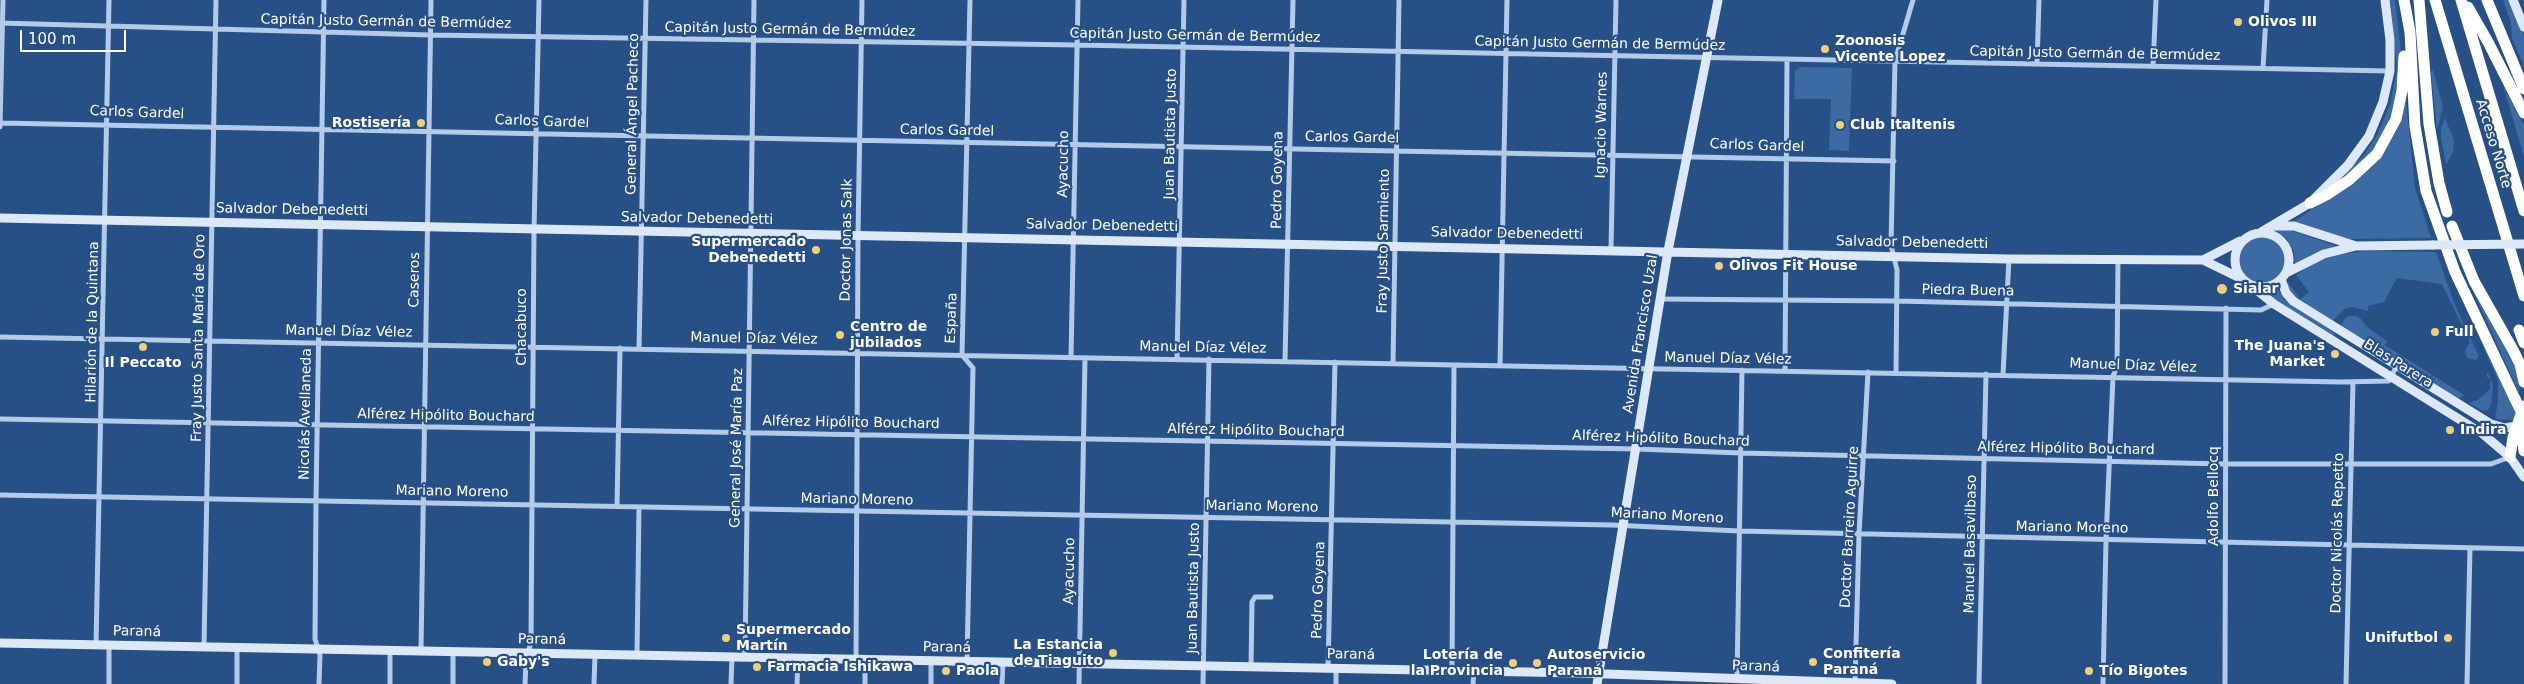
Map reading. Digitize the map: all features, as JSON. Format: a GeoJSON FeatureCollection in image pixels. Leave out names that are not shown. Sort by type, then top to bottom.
{"type":"FeatureCollection","features":[{"type":"Feature","properties":{"kind":"highway"},"geometry":{"type":"LineString","coordinates":[[2419,0],[2429,124],[2447,212]]}},
{"type":"Feature","properties":{"kind":"highway","name":"Acceso Norte"},"geometry":{"type":"LineString","coordinates":[[2435,0],[2524,296]]}},
{"type":"Feature","properties":{"kind":"highway"},"geometry":{"type":"LineString","coordinates":[[2462,0],[2488,42],[2524,113]]}},
{"type":"Feature","properties":{"kind":"highway","name":"Acceso Norte"},"geometry":{"type":"LineString","coordinates":[[2462,0],[2524,211]]}},
{"type":"Feature","properties":{"kind":"highway"},"geometry":{"type":"LineString","coordinates":[[2487,0],[2524,89]]}},
{"type":"Feature","properties":{"kind":"highway"},"geometry":{"type":"LineString","coordinates":[[2310,202],[2328,194],[2360,171],[2377,154],[2390,132],[2402,91],[2404,3]]}},
{"type":"Feature","properties":{"kind":"highway"},"geometry":{"type":"LineString","coordinates":[[2404,3],[2410,32],[2415,126],[2426,191],[2455,272],[2520,402],[2524,451]]}},
{"type":"Feature","properties":{"kind":"highway"},"geometry":{"type":"LineString","coordinates":[[2511,58],[2524,79]]}},
{"type":"Feature","properties":{"kind":"highway"},"geometry":{"type":"LineString","coordinates":[[2452,226],[2474,281],[2520,364],[2524,382]]}},
{"type":"Feature","properties":{"kind":"highway"},"geometry":{"type":"LineString","coordinates":[[2519,330],[2524,343]]}},
{"type":"Feature","properties":{"kind":"highway"},"geometry":{"type":"LineString","coordinates":[[2510,457],[2521,420]]}},
{"type":"Feature","properties":{"kind":"street"},"geometry":{"type":"LineString","coordinates":[[0,127],[3,0]]}},
{"type":"Feature","properties":{"kind":"street","name":"Hilarión de la Quintana"},"geometry":{"type":"LineString","coordinates":[[96,645],[104,339],[109,0]]}},
{"type":"Feature","properties":{"kind":"street","name":"Fray Justo Santa María de Oro"},"geometry":{"type":"LineString","coordinates":[[204,647],[216,0]]}},
{"type":"Feature","properties":{"kind":"street","name":"Nicolás Avellaneda"},"geometry":{"type":"LineString","coordinates":[[319,684],[318,649],[315,638],[316,501],[324,0]]}},
{"type":"Feature","properties":{"kind":"street","name":"Caseros"},"geometry":{"type":"LineString","coordinates":[[421,651],[431,0]]}},
{"type":"Feature","properties":{"kind":"street","name":"Chacabuco"},"geometry":{"type":"LineString","coordinates":[[525,684],[526,660],[529,653],[533,505],[534,230],[539,0]]}},
{"type":"Feature","properties":{"kind":"street","name":"General Ángel Pacheco"},"geometry":{"type":"LineString","coordinates":[[640,349],[646,0]]}},
{"type":"Feature","properties":{"kind":"street","name":"General José María Paz"},"geometry":{"type":"LineString","coordinates":[[745,657],[750,351],[749,233],[754,0]]}},
{"type":"Feature","properties":{"kind":"street","name":"Doctor Jonas Salk"},"geometry":{"type":"LineString","coordinates":[[862,0],[856,511],[861,660],[865,684]]}},
{"type":"Feature","properties":{"kind":"street","name":"España"},"geometry":{"type":"LineString","coordinates":[[966,662],[973,368],[962,355],[970,0]]}},
{"type":"Feature","properties":{"kind":"street","name":"Ayacucho"},"geometry":{"type":"LineString","coordinates":[[1070,358],[1078,0]]}},
{"type":"Feature","properties":{"kind":"street","name":"Juan Bautista Justo"},"geometry":{"type":"LineString","coordinates":[[1177,359],[1184,0]]}},
{"type":"Feature","properties":{"kind":"street","name":"Pedro Goyena"},"geometry":{"type":"LineString","coordinates":[[1285,361],[1293,0]]}},
{"type":"Feature","properties":{"kind":"street","name":"Fray Justo Sarmiento"},"geometry":{"type":"LineString","coordinates":[[1393,363],[1399,0]]}},
{"type":"Feature","properties":{"kind":"street"},"geometry":{"type":"LineString","coordinates":[[1500,366],[1508,0]]}},
{"type":"Feature","properties":{"kind":"street","name":"Ignacio Warnes"},"geometry":{"type":"LineString","coordinates":[[1611,250],[1616,0]]}},
{"type":"Feature","properties":{"kind":"street","name":"Avenida Francisco Uzal"},"geometry":{"type":"LineString","coordinates":[[1597,684],[1668,251],[1718,0]]}},
{"type":"Feature","properties":{"kind":"street"},"geometry":{"type":"LineString","coordinates":[[1896,373],[1897,270],[1891,245],[1895,61],[1913,0]]}},
{"type":"Feature","properties":{"kind":"street"},"geometry":{"type":"LineString","coordinates":[[2037,64],[2039,0]]}},
{"type":"Feature","properties":{"kind":"street"},"geometry":{"type":"LineString","coordinates":[[2153,66],[2156,0]]}},
{"type":"Feature","properties":{"kind":"street"},"geometry":{"type":"LineString","coordinates":[[2263,68],[2267,0]]}},
{"type":"Feature","properties":{"kind":"street"},"geometry":{"type":"LineString","coordinates":[[2385,0],[2390,40],[2390,71],[2383,102],[2369,136],[2348,166],[2310,202],[2271,227],[2243,240],[2237,247],[2234,264],[2246,282],[2266,287],[2324,254],[2356,246],[2524,244]]}},
{"type":"Feature","properties":{"kind":"street"},"geometry":{"type":"LineString","coordinates":[[2513,0],[2524,27]]}},
{"type":"Feature","properties":{"kind":"street","name":"Capitán Justo Germán de Bermúdez"},"geometry":{"type":"LineString","coordinates":[[1,23],[215,30],[2390,71]]}},
{"type":"Feature","properties":{"kind":"street"},"geometry":{"type":"LineString","coordinates":[[1785,371],[1787,59]]}},
{"type":"Feature","properties":{"kind":"street","name":"Carlos Gardel"},"geometry":{"type":"LineString","coordinates":[[0,123],[108,123],[323,130],[429,130],[536,134],[1075,145],[1290,147],[1894,161]]}},
{"type":"Feature","properties":{"kind":"street","name":"Salvador Debenedetti"},"geometry":{"type":"LineString","coordinates":[[0,218],[2009,259],[2203,260],[2246,282]]}},
{"type":"Feature","properties":{"kind":"street"},"geometry":{"type":"LineString","coordinates":[[2271,227],[2294,226],[2356,246]]}},
{"type":"Feature","properties":{"kind":"street"},"geometry":{"type":"LineString","coordinates":[[2261,232],[2279,238],[2287,248],[2289,261],[2284,276]]}},
{"type":"Feature","properties":{"kind":"street","name":"Salvador Debenedetti"},"geometry":{"type":"LineString","coordinates":[[2203,260],[2243,240]]}},
{"type":"Feature","properties":{"kind":"street"},"geometry":{"type":"LineString","coordinates":[[2003,374],[2009,259]]}},
{"type":"Feature","properties":{"kind":"street"},"geometry":{"type":"LineString","coordinates":[[2103,684],[2112,376],[2118,367],[2118,259]]}},
{"type":"Feature","properties":{"kind":"street","name":"Blas Parera"},"geometry":{"type":"LineString","coordinates":[[2284,276],[2286,293],[2293,301],[2491,424],[2505,428],[2521,420]]}},
{"type":"Feature","properties":{"kind":"street","name":"Blas Parera"},"geometry":{"type":"LineString","coordinates":[[2246,282],[2274,304],[2483,434],[2510,457],[2524,477]]}},
{"type":"Feature","properties":{"kind":"street","name":"Piedra Buena"},"geometry":{"type":"LineString","coordinates":[[1660,299],[2118,305],[2261,310],[2274,304]]}},
{"type":"Feature","properties":{"kind":"street","name":"Adolfo Bellocq"},"geometry":{"type":"LineString","coordinates":[[2225,684],[2226,308]]}},
{"type":"Feature","properties":{"kind":"street","name":"Manuel Díaz Vélez"},"geometry":{"type":"LineString","coordinates":[[0,337],[1649,369],[2112,376],[2226,380],[2382,382],[2389,380],[2392,376]]}},
{"type":"Feature","properties":{"kind":"street"},"geometry":{"type":"LineString","coordinates":[[617,506],[620,348]]}},
{"type":"Feature","properties":{"kind":"street","name":"Ayacucho"},"geometry":{"type":"LineString","coordinates":[[1079,684],[1085,358]]}},
{"type":"Feature","properties":{"kind":"street","name":"Juan Bautista Justo"},"geometry":{"type":"LineString","coordinates":[[1203,684],[1209,359]]}},
{"type":"Feature","properties":{"kind":"street","name":"Pedro Goyena"},"geometry":{"type":"LineString","coordinates":[[1335,362],[1332,669],[1336,684]]}},
{"type":"Feature","properties":{"kind":"street"},"geometry":{"type":"LineString","coordinates":[[1452,671],[1454,365]]}},
{"type":"Feature","properties":{"kind":"street"},"geometry":{"type":"LineString","coordinates":[[2392,376],[2397,365]]}},
{"type":"Feature","properties":{"kind":"street"},"geometry":{"type":"LineString","coordinates":[[1737,680],[1742,370]]}},
{"type":"Feature","properties":{"kind":"street","name":"Doctor Barreiro Aguirre"},"geometry":{"type":"LineString","coordinates":[[1855,683],[1859,534],[1868,372]]}},
{"type":"Feature","properties":{"kind":"street","name":"Manuel Basavilbaso"},"geometry":{"type":"LineString","coordinates":[[1979,684],[1986,374]]}},
{"type":"Feature","properties":{"kind":"street","name":"Doctor Nicolás Repetto"},"geometry":{"type":"LineString","coordinates":[[2346,684],[2353,382]]}},
{"type":"Feature","properties":{"kind":"street","name":"Alférez Hipólito Bouchard"},"geometry":{"type":"LineString","coordinates":[[0,419],[1637,449],[2225,464],[2491,464],[2510,457]]}},
{"type":"Feature","properties":{"kind":"street","name":"Mariano Moreno"},"geometry":{"type":"LineString","coordinates":[[0,495],[1624,525],[1739,531],[2524,549]]}},
{"type":"Feature","properties":{"kind":"street"},"geometry":{"type":"LineString","coordinates":[[637,655],[639,507]]}},
{"type":"Feature","properties":{"kind":"street"},"geometry":{"type":"LineString","coordinates":[[2467,684],[2470,548]]}},
{"type":"Feature","properties":{"kind":"street"},"geometry":{"type":"LineString","coordinates":[[1251,667],[1252,602],[1255,597],[1271,598]]}},
{"type":"Feature","properties":{"kind":"street","name":"Paraná"},"geometry":{"type":"LineString","coordinates":[[0,643],[1598,674],[1774,682],[1892,684]]}},
{"type":"Feature","properties":{"kind":"street"},"geometry":{"type":"LineString","coordinates":[[109,645],[109,684]]}},
{"type":"Feature","properties":{"kind":"street"},"geometry":{"type":"LineString","coordinates":[[237,648],[237,684]]}},
{"type":"Feature","properties":{"kind":"street"},"geometry":{"type":"LineString","coordinates":[[390,650],[390,684]]}},
{"type":"Feature","properties":{"kind":"street"},"geometry":{"type":"LineString","coordinates":[[453,652],[453,684]]}},
{"type":"Feature","properties":{"kind":"street"},"geometry":{"type":"LineString","coordinates":[[594,684],[595,654]]}},
{"type":"Feature","properties":{"kind":"street"},"geometry":{"type":"LineString","coordinates":[[732,657],[732,684]]}},
{"type":"Feature","properties":{"kind":"street"},"geometry":{"type":"LineString","coordinates":[[798,658],[798,684]]}},
{"type":"Feature","properties":{"kind":"street"},"geometry":{"type":"LineString","coordinates":[[931,661],[931,684]]}},
{"type":"Feature","properties":{"kind":"street"},"geometry":{"type":"LineString","coordinates":[[1002,684],[1003,662]]}},
{"type":"Feature","properties":{"kind":"street"},"geometry":{"type":"LineString","coordinates":[[1474,672],[1474,684]]}},
{"type":"Feature","properties":{"kind":"shaded area"},"geometry":{"type":"Polygon","coordinates":[[[2390,0],[2395,0],[2402,61],[2396,104],[2386,134],[2372,154],[2346,176],[2344,174],[2363,156],[2377,135],[2390,105],[2397,68],[2390,0]]]}},
{"type":"Feature","properties":{"kind":"shaded area"},"geometry":{"type":"Polygon","coordinates":[[[2503,0],[2510,0],[2524,35],[2524,66],[2512,39],[2511,23],[2503,0]]]}},
{"type":"Feature","properties":{"kind":"shaded area","name":"Club Italtenis"},"geometry":{"type":"Polygon","coordinates":[[[1800,67],[1852,68],[1849,151],[1829,150],[1831,99],[1794,99],[1795,71],[1800,67]]]}},
{"type":"Feature","properties":{"kind":"shaded area"},"geometry":{"type":"Polygon","coordinates":[[[2433,70],[2443,107],[2437,130],[2431,72],[2433,70]]]}},
{"type":"Feature","properties":{"kind":"shaded area"},"geometry":{"type":"Polygon","coordinates":[[[2503,85],[2524,126],[2524,157],[2503,85]]]}},
{"type":"Feature","properties":{"kind":"shaded area"},"geometry":{"type":"Polygon","coordinates":[[[2406,101],[2415,188],[2431,238],[2349,239],[2292,223],[2359,177],[2391,139],[2406,101]]]}},
{"type":"Feature","properties":{"kind":"shaded area"},"geometry":{"type":"Polygon","coordinates":[[[2445,118],[2454,140],[2453,152],[2446,165],[2441,138],[2441,128],[2445,118]]]}},
{"type":"Feature","properties":{"kind":"shaded area"},"geometry":{"type":"Polygon","coordinates":[[[2275,230],[2290,230],[2339,247],[2320,251],[2295,264],[2294,251],[2286,238],[2275,230]]]}},
{"type":"Feature","properties":{"kind":"shaded area"},"geometry":{"type":"Polygon","coordinates":[[[2257,233],[2267,233],[2277,237],[2285,245],[2289,260],[2285,275],[2277,283],[2267,287],[2257,287],[2247,283],[2239,275],[2235,265],[2235,255],[2239,245],[2247,237],[2257,233]]]}},
{"type":"Feature","properties":{"kind":"shaded area"},"geometry":{"type":"Polygon","coordinates":[[[2367,251],[2436,252],[2455,305],[2479,356],[2476,360],[2467,358],[2465,350],[2470,342],[2442,284],[2397,278],[2384,302],[2368,306],[2368,311],[2353,307],[2344,309],[2332,322],[2289,295],[2286,289],[2288,282],[2300,299],[2309,292],[2296,275],[2313,263],[2342,254],[2367,251]]]}},
{"type":"Feature","properties":{"kind":"shaded area"},"geometry":{"type":"Polygon","coordinates":[[[2456,253],[2511,352],[2520,383],[2519,393],[2456,253]]]}},
{"type":"Feature","properties":{"kind":"shaded area"},"geometry":{"type":"Polygon","coordinates":[[[2278,289],[2284,300],[2334,332],[2335,338],[2264,294],[2278,289]]]}},
{"type":"Feature","properties":{"kind":"shaded area"},"geometry":{"type":"Polygon","coordinates":[[[2463,301],[2517,416],[2514,420],[2495,419],[2498,400],[2498,380],[2463,301]]]}},
{"type":"Feature","properties":{"kind":"shaded area"},"geometry":{"type":"Polygon","coordinates":[[[2356,316],[2361,319],[2366,326],[2387,341],[2385,345],[2464,395],[2457,400],[2340,328],[2345,318],[2356,316]]]}},
{"type":"Feature","properties":{"kind":"shaded area"},"geometry":{"type":"Polygon","coordinates":[[[2488,372],[2493,385],[2491,405],[2488,410],[2483,411],[2469,403],[2478,400],[2490,389],[2490,379],[2486,376],[2488,372]]]}},
{"type":"Feature","properties":{"kind":"place","name":"Olivos III"},"geometry":{"type":"Point","coordinates":[2238,22]}},
{"type":"Feature","properties":{"kind":"place","name":"Zoonosis Vicente Lopez"},"geometry":{"type":"Point","coordinates":[1825,49]}},
{"type":"Feature","properties":{"kind":"place","name":"Rostisería"},"geometry":{"type":"Point","coordinates":[421,123]}},
{"type":"Feature","properties":{"kind":"place","name":"Club Italtenis"},"geometry":{"type":"Point","coordinates":[1840,125]}},
{"type":"Feature","properties":{"kind":"place","name":"Supermercado Debenedetti"},"geometry":{"type":"Point","coordinates":[816,250]}},
{"type":"Feature","properties":{"kind":"place","name":"Olivos Fit House"},"geometry":{"type":"Point","coordinates":[1719,266]}},
{"type":"Feature","properties":{"kind":"place","name":"Sialar"},"geometry":{"type":"Point","coordinates":[2222,289]}},
{"type":"Feature","properties":{"kind":"place","name":"Full"},"geometry":{"type":"Point","coordinates":[2435,332]}},
{"type":"Feature","properties":{"kind":"place","name":"Centro de jubilados"},"geometry":{"type":"Point","coordinates":[840,335]}},
{"type":"Feature","properties":{"kind":"place","name":"Il Peccato"},"geometry":{"type":"Point","coordinates":[143,347]}},
{"type":"Feature","properties":{"kind":"place","name":"The Juana's Market"},"geometry":{"type":"Point","coordinates":[2335,354]}},
{"type":"Feature","properties":{"kind":"place","name":"Indira"},"geometry":{"type":"Point","coordinates":[2450,430]}},
{"type":"Feature","properties":{"kind":"place","name":"Supermercado Martín"},"geometry":{"type":"Point","coordinates":[726,638]}},
{"type":"Feature","properties":{"kind":"place","name":"Unifutbol"},"geometry":{"type":"Point","coordinates":[2448,638]}},
{"type":"Feature","properties":{"kind":"place","name":"La Estancia de Tiaguito"},"geometry":{"type":"Point","coordinates":[1113,653]}},
{"type":"Feature","properties":{"kind":"place","name":"Gaby's"},"geometry":{"type":"Point","coordinates":[487,662]}},
{"type":"Feature","properties":{"kind":"place","name":"Confitería Paraná"},"geometry":{"type":"Point","coordinates":[1813,662]}},
{"type":"Feature","properties":{"kind":"place","name":"Lotería de la Provincia"},"geometry":{"type":"Point","coordinates":[1513,663]}},
{"type":"Feature","properties":{"kind":"place","name":"Autoservicio Paraná"},"geometry":{"type":"Point","coordinates":[1537,663]}},
{"type":"Feature","properties":{"kind":"place","name":"Farmacia Ishikawa"},"geometry":{"type":"Point","coordinates":[757,667]}},
{"type":"Feature","properties":{"kind":"place","name":"Paola"},"geometry":{"type":"Point","coordinates":[946,671]}},
{"type":"Feature","properties":{"kind":"place","name":"Tío Bigotes"},"geometry":{"type":"Point","coordinates":[2089,671]}}]}
